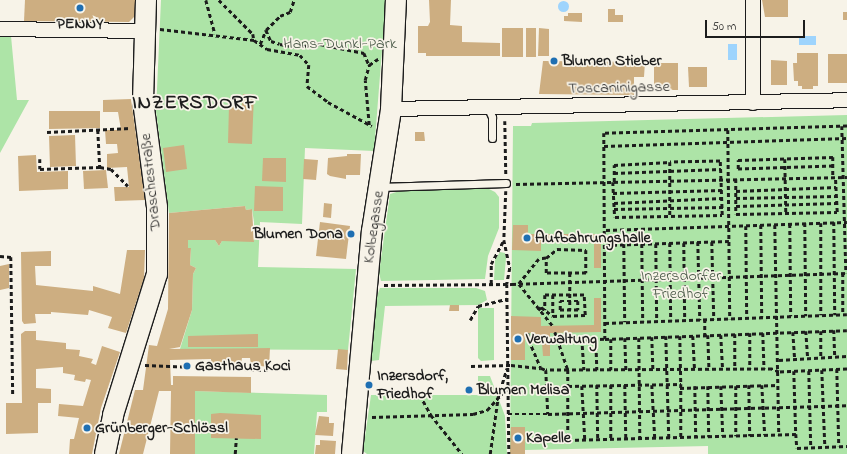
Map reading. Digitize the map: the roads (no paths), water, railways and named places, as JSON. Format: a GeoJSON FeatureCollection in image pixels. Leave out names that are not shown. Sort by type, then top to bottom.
{"type":"FeatureCollection","features":[{"type":"Feature","properties":{"kind":"main road","name":"Draschestraße"},"geometry":{"type":"LineString","coordinates":[[105,454],[114,415],[157,274],[157,208],[143,101],[146,0]]}},
{"type":"Feature","properties":{"kind":"main road","name":"Kolbegasse"},"geometry":{"type":"LineString","coordinates":[[352,454],[372,231],[391,114],[396,0]]}},
{"type":"Feature","properties":{"kind":"street"},"geometry":{"type":"LineString","coordinates":[[753,0],[754,103]]}},
{"type":"Feature","properties":{"kind":"street"},"geometry":{"type":"LineString","coordinates":[[0,29],[144,31]]}},
{"type":"Feature","properties":{"kind":"street","name":"Toscaninigasse"},"geometry":{"type":"LineString","coordinates":[[391,114],[488,108],[847,100]]}},
{"type":"Feature","properties":{"kind":"lane"},"geometry":{"type":"LineString","coordinates":[[488,108],[492,117],[492,138]]}},
{"type":"Feature","properties":{"kind":"lane"},"geometry":{"type":"LineString","coordinates":[[379,187],[506,183]]}},
{"type":"Feature","properties":{"kind":"water"},"geometry":{"type":"Polygon","coordinates":[[[561,1],[565,1],[567,2],[567,10],[561,11],[558,8],[558,4],[561,1]]]}},
{"type":"Feature","properties":{"kind":"water"},"geometry":{"type":"Polygon","coordinates":[[[799,36],[816,36],[816,45],[799,45],[799,36]]]}},
{"type":"Feature","properties":{"kind":"water"},"geometry":{"type":"Polygon","coordinates":[[[728,44],[737,44],[737,60],[728,60],[728,44]]]}},
{"type":"Feature","properties":{"kind":"place","name":"PENNY"},"geometry":{"type":"Point","coordinates":[80,8]}},
{"type":"Feature","properties":{"kind":"place","name":"Blumen Stieber"},"geometry":{"type":"Point","coordinates":[554,61]}},
{"type":"Feature","properties":{"kind":"place","name":"Blumen Dona"},"geometry":{"type":"Point","coordinates":[351,234]}},
{"type":"Feature","properties":{"kind":"place","name":"Aufbahrungshalle"},"geometry":{"type":"Point","coordinates":[527,238]}},
{"type":"Feature","properties":{"kind":"place","name":"Verwaltung"},"geometry":{"type":"Point","coordinates":[518,339]}},
{"type":"Feature","properties":{"kind":"place","name":"Gasthaus Koci"},"geometry":{"type":"Point","coordinates":[187,366]}},
{"type":"Feature","properties":{"kind":"place","name":"Inzersdorf, Friedhof"},"geometry":{"type":"Point","coordinates":[369,385]}},
{"type":"Feature","properties":{"kind":"place","name":"Blumen Melisa"},"geometry":{"type":"Point","coordinates":[469,390]}},
{"type":"Feature","properties":{"kind":"place","name":"Grünberger-Schlössl"},"geometry":{"type":"Point","coordinates":[87,428]}},
{"type":"Feature","properties":{"kind":"place","name":"Kapelle"},"geometry":{"type":"Point","coordinates":[518,438]}},
{"type":"Feature","properties":{"kind":"district","name":"INZERSDORF"},"geometry":{"type":"Point","coordinates":[195,103]}},
{"type":"Feature","properties":{"kind":"park label","name":"Hans-Dunkl-Park"},"geometry":{"type":"Point","coordinates":[340,44]}},
{"type":"Feature","properties":{"kind":"park label","name":"Inzersdorfer Friedhof"},"geometry":{"type":"Point","coordinates":[681,285]}}]}
